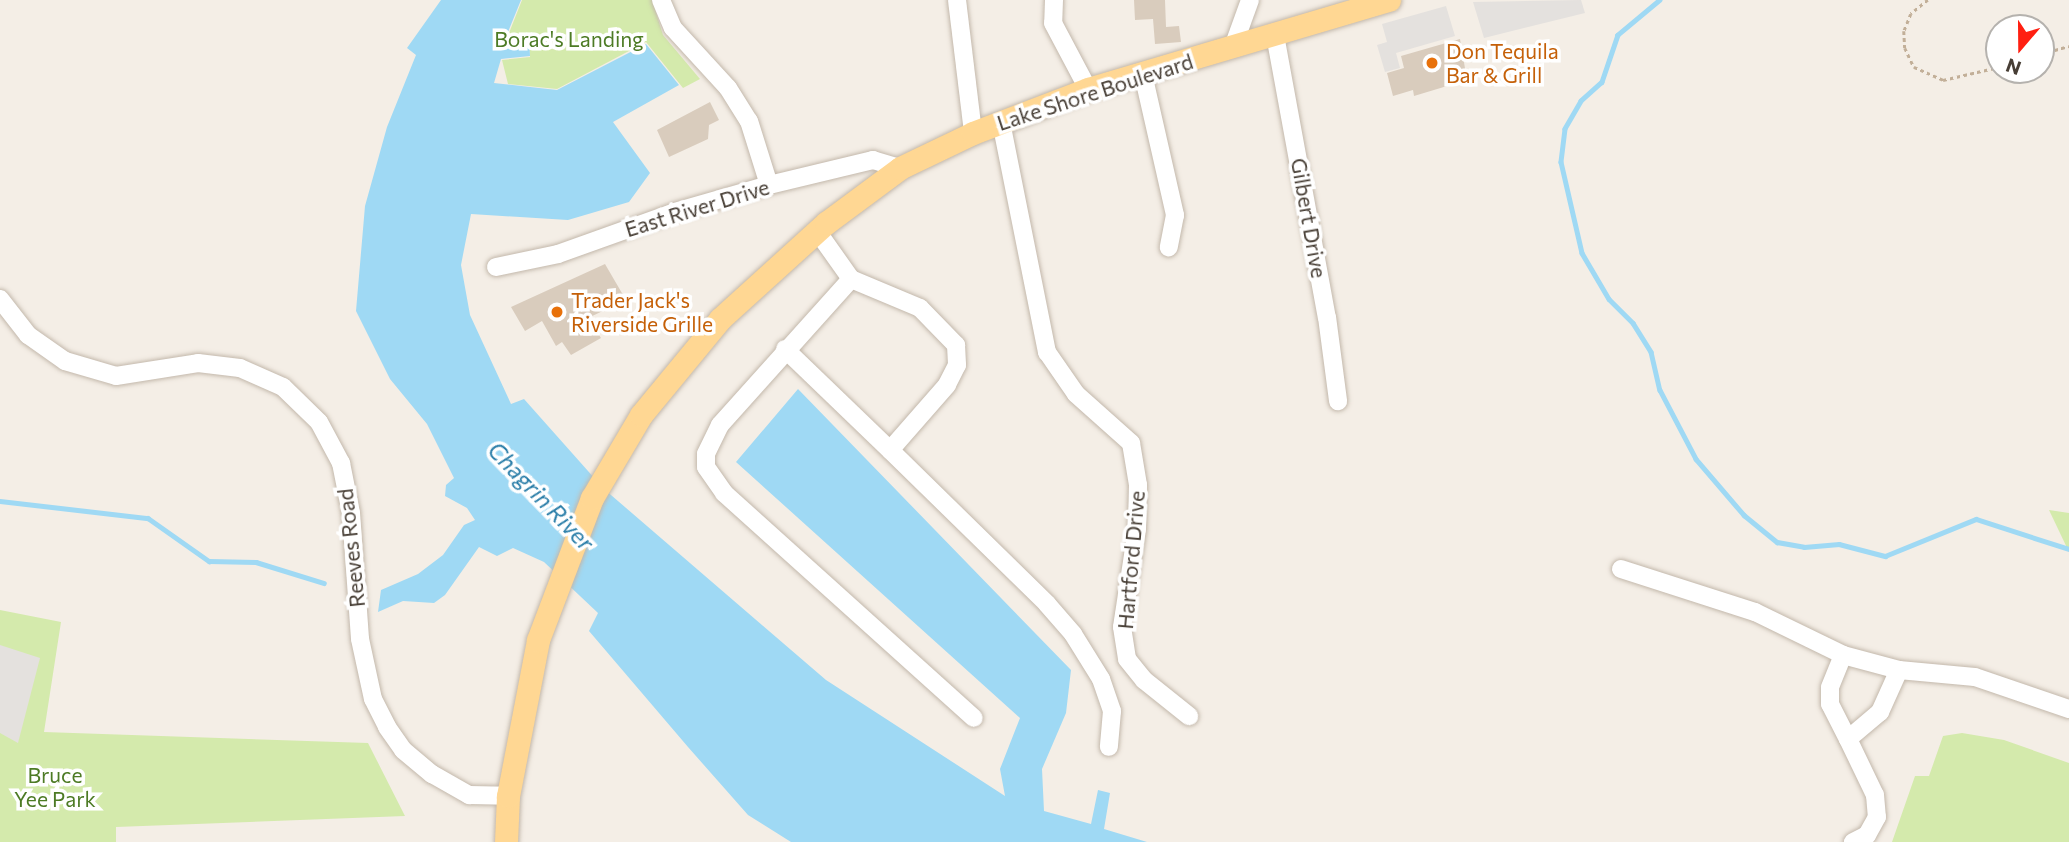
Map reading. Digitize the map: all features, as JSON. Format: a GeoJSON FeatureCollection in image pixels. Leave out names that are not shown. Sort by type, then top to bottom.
{"type":"FeatureCollection","features":[{"type":"Feature","properties":{"kind":"main road","name":"Lake Shore Boulevard"},"geometry":{"type":"LineString","coordinates":[[506,842],[508,796],[538,640],[592,498],[641,415],[720,319],[817,231],[900,167],[973,133],[1088,89],[1389,0]]}},
{"type":"Feature","properties":{"kind":"street"},"geometry":{"type":"LineString","coordinates":[[661,0],[673,27],[727,88],[749,121],[769,185]]}},
{"type":"Feature","properties":{"kind":"street"},"geometry":{"type":"LineString","coordinates":[[957,0],[973,133]]}},
{"type":"Feature","properties":{"kind":"street"},"geometry":{"type":"LineString","coordinates":[[1054,0],[1054,23],[1088,89]]}},
{"type":"Feature","properties":{"kind":"street"},"geometry":{"type":"LineString","coordinates":[[1233,47],[1250,0]]}},
{"type":"Feature","properties":{"kind":"street","name":"Gilbert Drive"},"geometry":{"type":"LineString","coordinates":[[1275,34],[1327,317],[1338,401]]}},
{"type":"Feature","properties":{"kind":"street"},"geometry":{"type":"LineString","coordinates":[[1143,74],[1175,215],[1169,247]]}},
{"type":"Feature","properties":{"kind":"street","name":"Hartford Drive"},"geometry":{"type":"LineString","coordinates":[[1001,122],[1047,352],[1076,394],[1131,443],[1138,485],[1138,529],[1122,626],[1127,659],[1144,680],[1189,716]]}},
{"type":"Feature","properties":{"kind":"street","name":"East River Drive"},"geometry":{"type":"LineString","coordinates":[[496,267],[558,254],[675,212],[769,185],[873,160],[900,167]]}},
{"type":"Feature","properties":{"kind":"street"},"geometry":{"type":"LineString","coordinates":[[817,231],[851,279],[920,308],[956,345],[957,365],[947,385],[890,450]]}},
{"type":"Feature","properties":{"kind":"street"},"geometry":{"type":"LineString","coordinates":[[851,279],[785,349],[720,425],[706,454],[712,478],[974,718]]}},
{"type":"Feature","properties":{"kind":"street","name":"Reeves Road"},"geometry":{"type":"LineString","coordinates":[[0,299],[28,335],[65,361],[116,376],[198,363],[240,368],[283,387],[319,422],[341,463],[351,513],[360,639],[373,699],[387,727],[402,750],[432,774],[469,794],[508,796]]}},
{"type":"Feature","properties":{"kind":"street"},"geometry":{"type":"LineString","coordinates":[[785,349],[1047,604],[1073,634],[1101,678],[1112,711],[1109,747]]}},
{"type":"Feature","properties":{"kind":"street"},"geometry":{"type":"LineString","coordinates":[[1621,569],[1755,612],[1843,655],[1899,670],[1975,677],[2069,709]]}},
{"type":"Feature","properties":{"kind":"street"},"geometry":{"type":"LineString","coordinates":[[1843,655],[1830,688],[1830,704],[1875,795],[1877,817],[1867,835],[1853,842]]}},
{"type":"Feature","properties":{"kind":"street"},"geometry":{"type":"LineString","coordinates":[[1848,739],[1880,712],[1899,670]]}},
{"type":"Feature","properties":{"kind":"path"},"geometry":{"type":"LineString","coordinates":[[1928,0],[1911,14],[1904,31],[1905,48],[1914,67],[1943,80],[1985,70]]}},
{"type":"Feature","properties":{"kind":"green space","name":"Borac's Landing"},"geometry":{"type":"Polygon","coordinates":[[[522,0],[652,0],[663,35],[700,79],[683,88],[646,42],[557,89],[508,84],[502,60],[530,57],[529,34],[507,38],[522,0]]]}},
{"type":"Feature","properties":{"kind":"green space"},"geometry":{"type":"Polygon","coordinates":[[[2049,510],[2069,513],[2069,552],[2049,510]]]}},
{"type":"Feature","properties":{"kind":"green space","name":"Bruce Yee Park"},"geometry":{"type":"Polygon","coordinates":[[[0,610],[61,622],[44,732],[368,743],[405,816],[116,827],[116,842],[0,842],[0,610]]]}},
{"type":"Feature","properties":{"kind":"green space"},"geometry":{"type":"Polygon","coordinates":[[[1962,733],[2004,740],[2069,763],[2069,842],[1892,842],[1915,776],[1929,776],[1943,736],[1962,733]]]}},
{"type":"Feature","properties":{"kind":"shaded area"},"geometry":{"type":"Polygon","coordinates":[[[1581,0],[1585,13],[1484,38],[1473,2],[1581,0]]]}},
{"type":"Feature","properties":{"kind":"shaded area"},"geometry":{"type":"Polygon","coordinates":[[[1446,6],[1455,36],[1396,53],[1400,68],[1385,72],[1377,45],[1387,42],[1382,24],[1446,6]]]}},
{"type":"Feature","properties":{"kind":"shaded area"},"geometry":{"type":"Polygon","coordinates":[[[0,645],[40,658],[18,743],[0,733],[0,645]]]}},
{"type":"Feature","properties":{"kind":"water","name":"Chagrin River"},"geometry":{"type":"Polygon","coordinates":[[[441,0],[521,0],[506,37],[529,36],[530,56],[501,59],[494,83],[557,90],[646,44],[679,85],[613,122],[650,173],[629,202],[568,220],[471,214],[461,265],[470,315],[511,404],[524,399],[604,489],[826,680],[1005,796],[1000,769],[1020,718],[736,462],[798,389],[1071,670],[1066,713],[1042,769],[1044,811],[1091,824],[1098,790],[1110,793],[1104,829],[1147,842],[791,842],[748,815],[688,747],[589,631],[598,613],[544,562],[513,548],[497,556],[479,547],[445,595],[434,603],[403,601],[378,612],[381,590],[418,574],[443,555],[464,525],[475,520],[467,508],[445,496],[446,485],[454,478],[427,424],[390,379],[356,311],[365,206],[387,127],[416,55],[407,48],[441,0]]]}},
{"type":"Feature","properties":{"kind":"building"},"geometry":{"type":"Polygon","coordinates":[[[1134,0],[1165,0],[1166,27],[1179,26],[1181,42],[1155,44],[1153,19],[1135,20],[1134,0]]]}},
{"type":"Feature","properties":{"kind":"building","name":"Don Tequila Bar & Grill"},"geometry":{"type":"Polygon","coordinates":[[[1460,39],[1467,80],[1414,96],[1413,90],[1393,96],[1387,73],[1404,68],[1401,56],[1460,39]]]}},
{"type":"Feature","properties":{"kind":"building"},"geometry":{"type":"Polygon","coordinates":[[[710,102],[719,120],[709,125],[708,139],[669,157],[657,130],[710,102]]]}},
{"type":"Feature","properties":{"kind":"building","name":"Trader Jack's Riverside Grille"},"geometry":{"type":"Polygon","coordinates":[[[605,264],[626,300],[588,318],[601,338],[571,355],[562,342],[556,346],[542,321],[525,331],[511,307],[605,264]]]}},
{"type":"Feature","properties":{"kind":"waterway"},"geometry":{"type":"LineString","coordinates":[[1660,0],[1618,35],[1602,82],[1581,101],[1565,129],[1561,162],[1582,253],[1609,299],[1633,323],[1651,352],[1660,390],[1696,459],[1744,515],[1777,542],[1804,547],[1839,544],[1885,556],[1976,519],[2069,549]]}},
{"type":"Feature","properties":{"kind":"waterway"},"geometry":{"type":"LineString","coordinates":[[0,501],[148,518],[209,561],[256,562],[324,583]]}},
{"type":"Feature","properties":{"kind":"place","name":"Don Tequila Bar & Grill"},"geometry":{"type":"Point","coordinates":[1432,63]}},
{"type":"Feature","properties":{"kind":"place","name":"Trader Jack's Riverside Grille"},"geometry":{"type":"Point","coordinates":[557,312]}}]}
